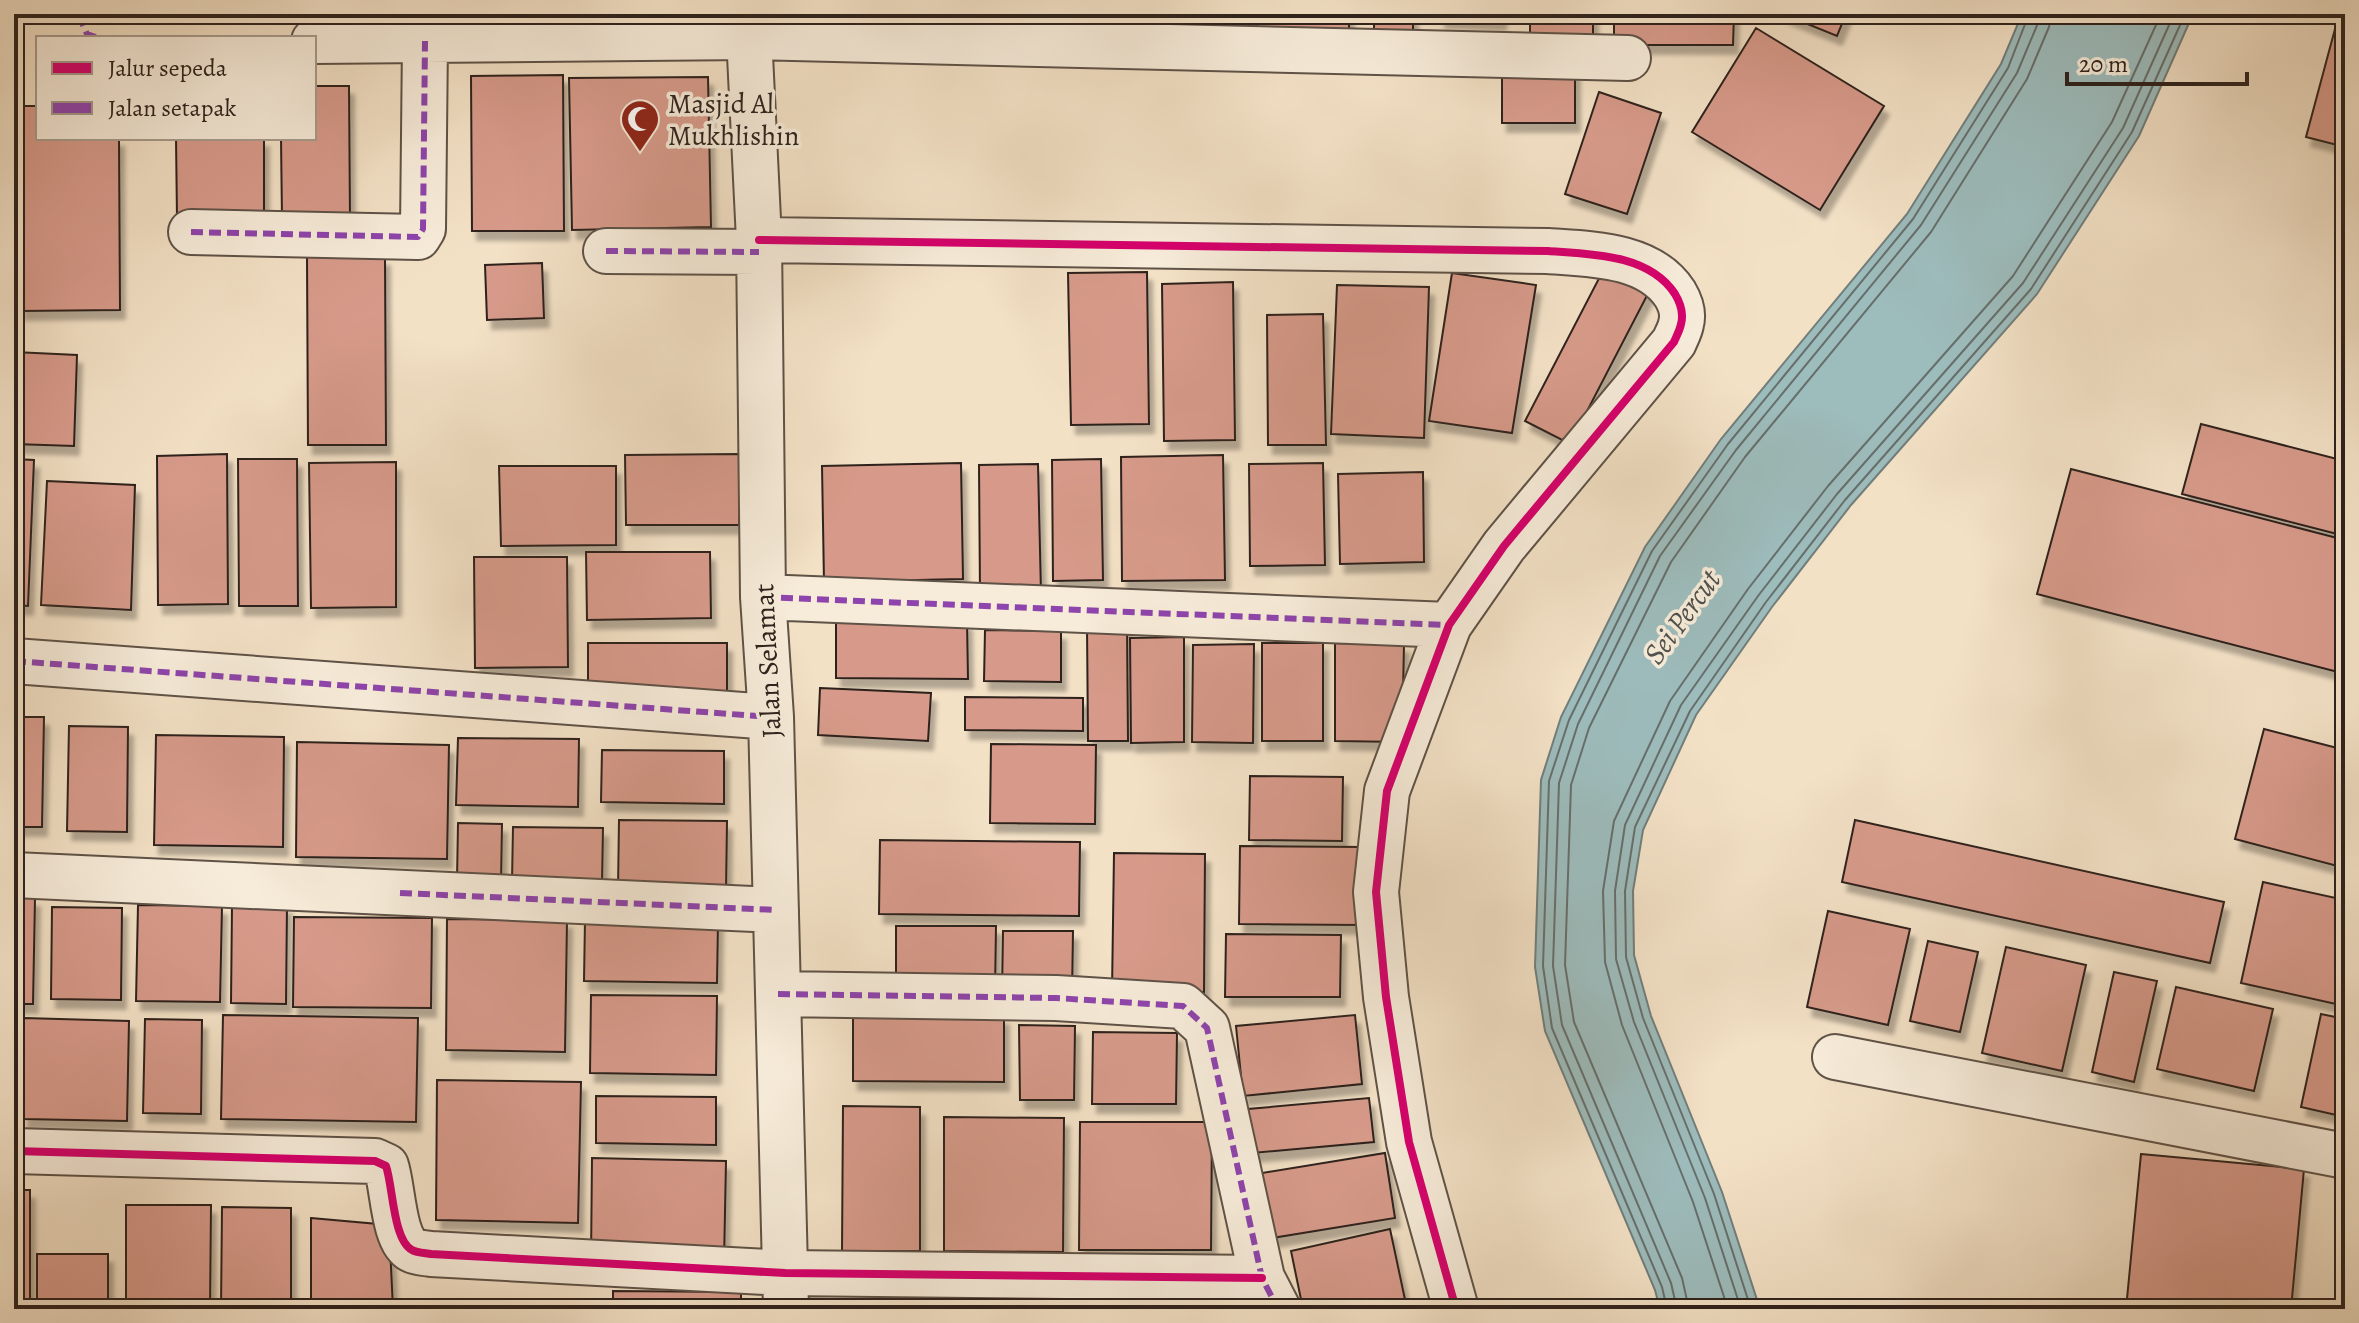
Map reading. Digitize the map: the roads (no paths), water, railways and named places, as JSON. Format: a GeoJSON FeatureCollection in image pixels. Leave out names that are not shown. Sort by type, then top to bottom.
{"type":"FeatureCollection","features":[{"type":"Feature","properties":{"kind":"street"},"geometry":{"type":"LineString","coordinates":[[316,41],[425,41],[749,26],[1628,58]]}},
{"type":"Feature","properties":{"kind":"street","name":"Jalan Selamat"},"geometry":{"type":"LineString","coordinates":[[749,26],[759,246],[763,597],[771,717],[785,1291]]}},
{"type":"Feature","properties":{"kind":"street"},"geometry":{"type":"LineString","coordinates":[[191,232],[418,237],[422,234],[425,41]]}},
{"type":"Feature","properties":{"kind":"street"},"geometry":{"type":"LineString","coordinates":[[606,251],[759,246],[1548,251],[1604,255],[1640,265],[1667,282],[1681,304],[1682,323],[1674,342],[1504,546],[1449,625],[1387,791],[1376,892],[1386,997],[1409,1142],[1456,1309]]}},
{"type":"Feature","properties":{"kind":"street"},"geometry":{"type":"LineString","coordinates":[[763,597],[1449,625]]}},
{"type":"Feature","properties":{"kind":"street"},"geometry":{"type":"LineString","coordinates":[[14,661],[771,717]]}},
{"type":"Feature","properties":{"kind":"street"},"geometry":{"type":"LineString","coordinates":[[14,875],[776,910]]}},
{"type":"Feature","properties":{"kind":"street"},"geometry":{"type":"LineString","coordinates":[[14,1151],[375,1161],[386,1166],[399,1233],[404,1244],[413,1251],[785,1291],[1270,1294],[1207,1028],[1183,1006],[1056,998],[778,994]]}},
{"type":"Feature","properties":{"kind":"street"},"geometry":{"type":"LineString","coordinates":[[1835,1057],[2345,1156]]}},
{"type":"Feature","properties":{"kind":"water","name":"Sei Percut"},"geometry":{"type":"Polygon","coordinates":[[[2022,14],[2193,14],[2139,136],[2037,294],[1851,505],[1772,607],[1696,715],[1643,830],[1633,891],[1634,955],[1651,1016],[1722,1192],[1760,1309],[1660,1309],[1655,1290],[1545,1031],[1535,967],[1541,780],[1561,717],[1645,547],[1721,439],[1907,214],[2001,64],[2022,14]]]}},
{"type":"Feature","properties":{"kind":"place","name":"Masjid Al Mukhlishin"},"geometry":{"type":"Point","coordinates":[640,153]}}]}
